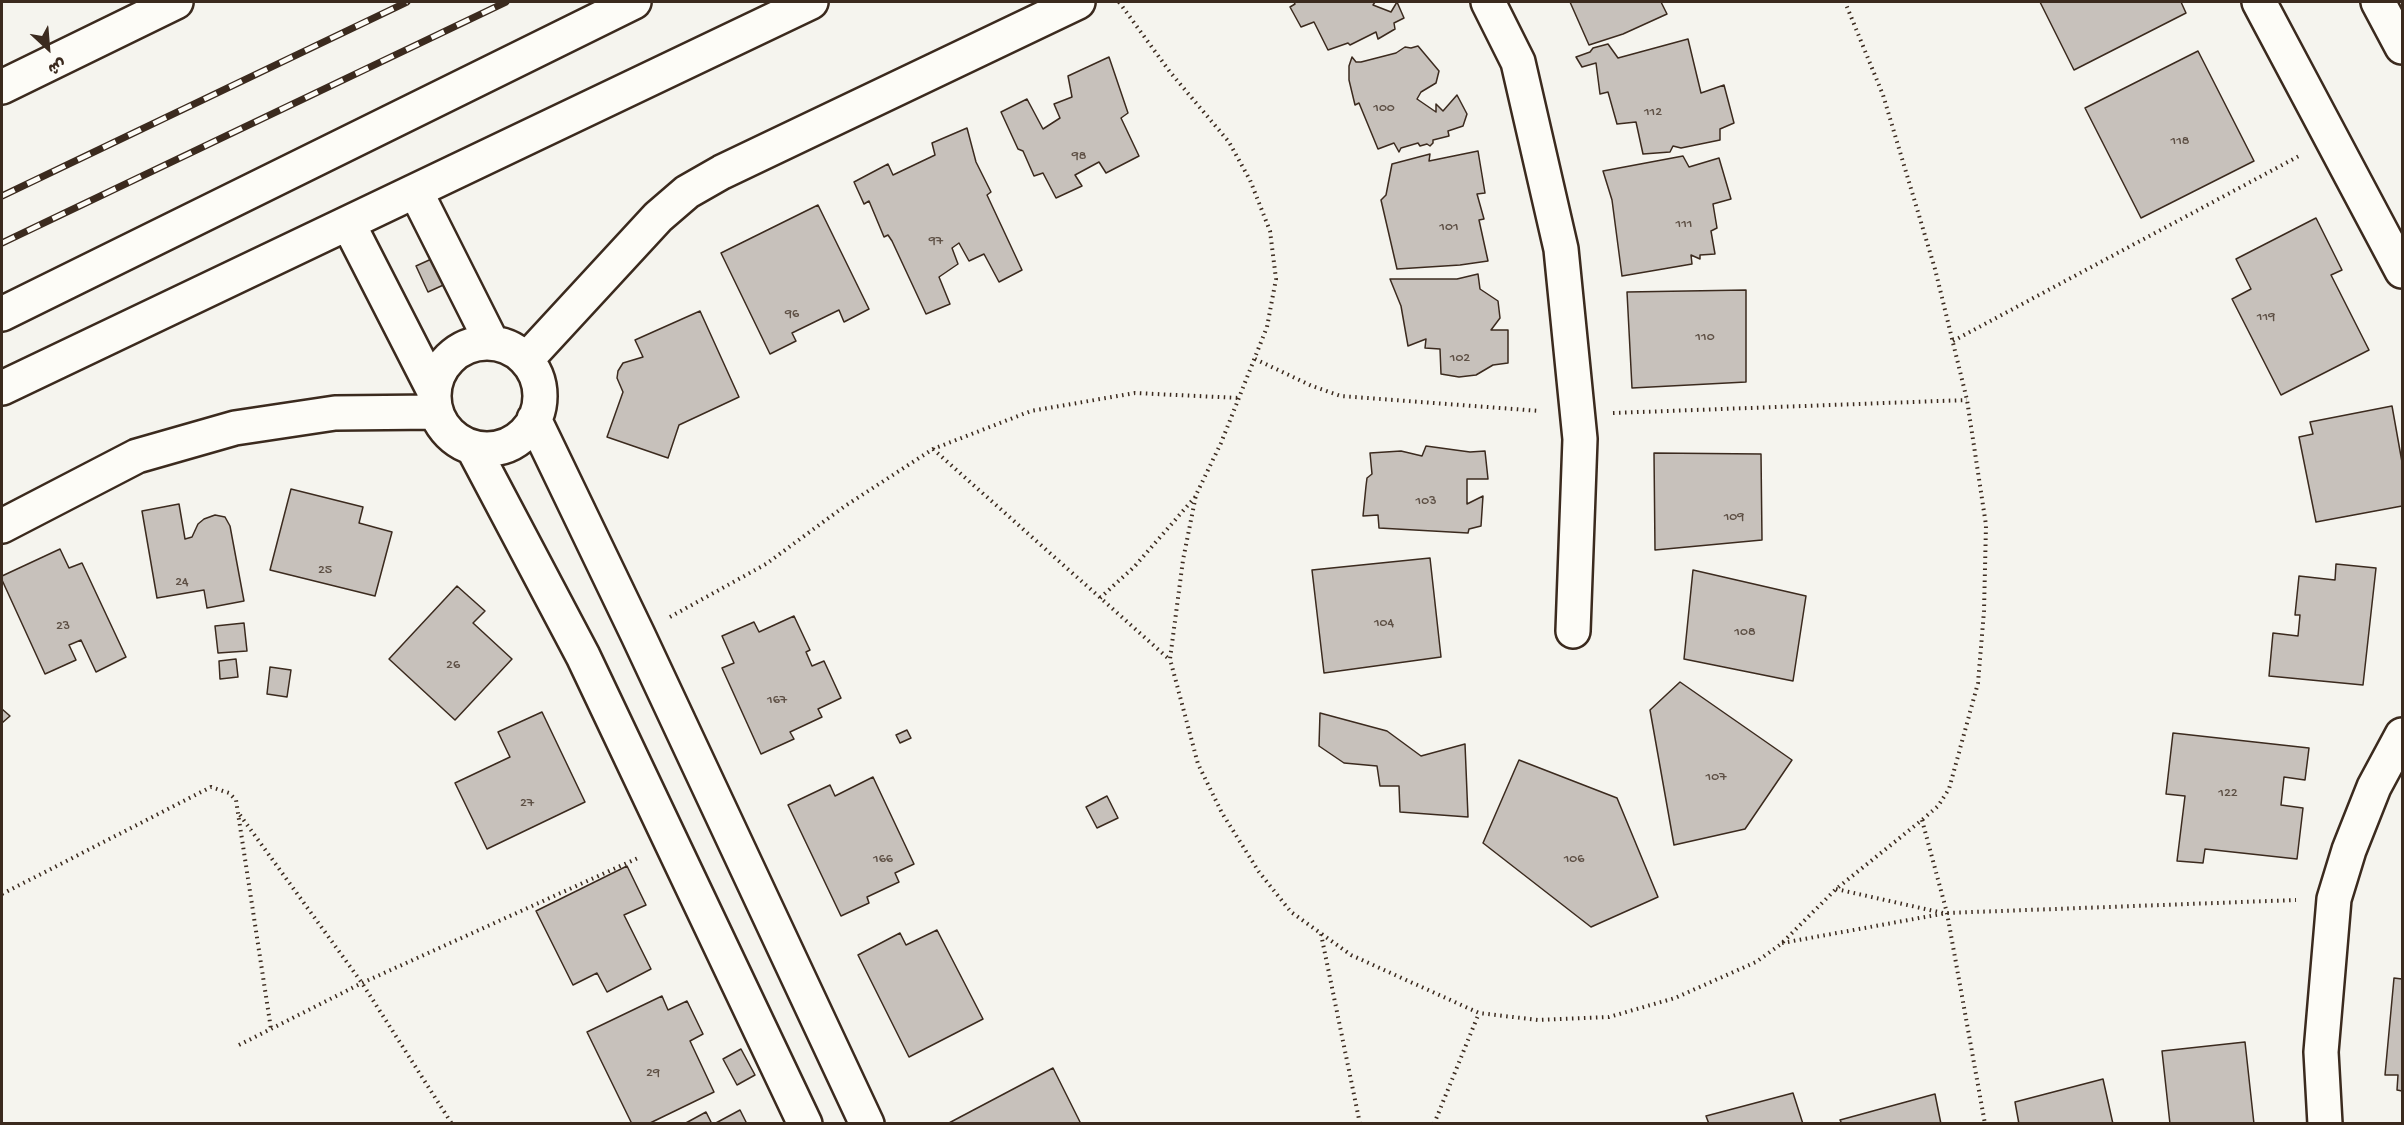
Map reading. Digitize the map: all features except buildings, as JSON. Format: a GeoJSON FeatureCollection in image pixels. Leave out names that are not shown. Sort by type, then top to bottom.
{"type":"FeatureCollection","features":[{"type":"Feature","properties":{"kind":"street"},"geometry":{"type":"LineString","coordinates":[[2,87],[176,2]]}},
{"type":"Feature","properties":{"kind":"street"},"geometry":{"type":"LineString","coordinates":[[2,314],[634,2]]}},
{"type":"Feature","properties":{"kind":"street"},"geometry":{"type":"LineString","coordinates":[[2,388],[811,2]]}},
{"type":"Feature","properties":{"kind":"street"},"geometry":{"type":"LineString","coordinates":[[526,360],[658,217],[687,192],[722,172],[1078,2]]}},
{"type":"Feature","properties":{"kind":"street"},"geometry":{"type":"LineString","coordinates":[[1488,2],[1518,62],[1562,249],[1580,439],[1573,631]]}},
{"type":"Feature","properties":{"kind":"street"},"geometry":{"type":"LineString","coordinates":[[2259,2],[2403,271]]}},
{"type":"Feature","properties":{"kind":"street"},"geometry":{"type":"LineString","coordinates":[[2378,2],[2403,47]]}},
{"type":"Feature","properties":{"kind":"street"},"geometry":{"type":"LineString","coordinates":[[416,192],[492,343]]}},
{"type":"Feature","properties":{"kind":"street"},"geometry":{"type":"LineString","coordinates":[[348,223],[435,402],[440,422],[454,438],[473,448],[497,448],[508,445],[524,434],[534,419],[539,408],[540,395],[534,370],[526,360],[505,346],[492,343],[465,348],[453,355],[440,372],[435,402]]}},
{"type":"Feature","properties":{"kind":"street"},"geometry":{"type":"LineString","coordinates":[[2,526],[137,456],[235,428],[335,413],[435,402]]}},
{"type":"Feature","properties":{"kind":"street"},"geometry":{"type":"LineString","coordinates":[[534,419],[867,1124]]}},
{"type":"Feature","properties":{"kind":"street"},"geometry":{"type":"LineString","coordinates":[[473,448],[583,656],[805,1124]]}},
{"type":"Feature","properties":{"kind":"street"},"geometry":{"type":"LineString","coordinates":[[2325,1124],[2321,1052],[2334,899],[2349,850],[2374,788],[2403,735]]}},
{"type":"Feature","properties":{"kind":"path"},"geometry":{"type":"LineString","coordinates":[[1953,341],[2332,138]]}},
{"type":"Feature","properties":{"kind":"path"},"geometry":{"type":"LineString","coordinates":[[638,635],[766,564],[845,506],[933,449],[1031,411],[1135,393],[1239,398]]}},
{"type":"Feature","properties":{"kind":"path"},"geometry":{"type":"LineString","coordinates":[[933,449],[1170,659]]}},
{"type":"Feature","properties":{"kind":"path"},"geometry":{"type":"LineString","coordinates":[[1100,598],[1135,566],[1196,495]]}},
{"type":"Feature","properties":{"kind":"path"},"geometry":{"type":"LineString","coordinates":[[2,894],[211,787],[229,793],[236,800],[271,1029]]}},
{"type":"Feature","properties":{"kind":"path"},"geometry":{"type":"LineString","coordinates":[[238,813],[362,983],[452,1124]]}},
{"type":"Feature","properties":{"kind":"path"},"geometry":{"type":"LineString","coordinates":[[1922,820],[1947,913],[1984,1124]]}},
{"type":"Feature","properties":{"kind":"path"},"geometry":{"type":"LineString","coordinates":[[239,1045],[362,983],[672,843]]}},
{"type":"Feature","properties":{"kind":"path"},"geometry":{"type":"LineString","coordinates":[[1836,889],[1947,913]]}},
{"type":"Feature","properties":{"kind":"path"},"geometry":{"type":"LineString","coordinates":[[1781,944],[1947,913],[2334,899]]}},
{"type":"Feature","properties":{"kind":"path"},"geometry":{"type":"LineString","coordinates":[[1322,934],[1360,1124]]}},
{"type":"Feature","properties":{"kind":"path"},"geometry":{"type":"LineString","coordinates":[[1434,1124],[1479,1013]]}},
{"type":"Feature","properties":{"kind":"railway"},"geometry":{"type":"LineString","coordinates":[[2,196],[407,2]]}},
{"type":"Feature","properties":{"kind":"railway"},"geometry":{"type":"LineString","coordinates":[[2,243],[506,2]]}}]}
